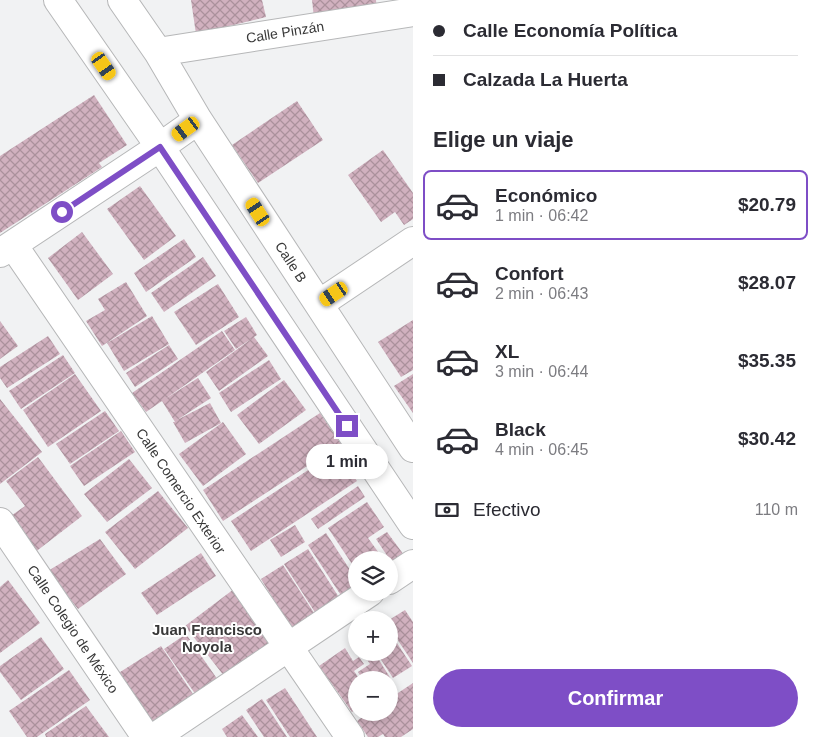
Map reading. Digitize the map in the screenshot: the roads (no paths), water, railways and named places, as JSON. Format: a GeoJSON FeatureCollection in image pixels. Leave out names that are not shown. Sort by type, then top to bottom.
{"type":"FeatureCollection","features":[{"type":"Feature","properties":{"kind":"street"},"geometry":{"type":"LineString","coordinates":[[58,0],[160,147],[413,525]]}},
{"type":"Feature","properties":{"kind":"street","name":"Calle B"},"geometry":{"type":"LineString","coordinates":[[122,0],[158,52],[198,120],[413,448]]}},
{"type":"Feature","properties":{"kind":"street","name":"Calle Pinzán"},"geometry":{"type":"LineString","coordinates":[[158,52],[413,12]]}},
{"type":"Feature","properties":{"kind":"street"},"geometry":{"type":"LineString","coordinates":[[6,249],[198,120]]}},
{"type":"Feature","properties":{"kind":"street"},"geometry":{"type":"LineString","coordinates":[[319,304],[413,241]]}},
{"type":"Feature","properties":{"kind":"street","name":"Calle Comercio Exterior"},"geometry":{"type":"LineString","coordinates":[[6,249],[350,737]]}},
{"type":"Feature","properties":{"kind":"street","name":"Calle Colegio de México"},"geometry":{"type":"LineString","coordinates":[[0,522],[146,737]]}},
{"type":"Feature","properties":{"kind":"street"},"geometry":{"type":"LineString","coordinates":[[398,574],[413,564]]}},
{"type":"Feature","properties":{"kind":"street"},"geometry":{"type":"LineString","coordinates":[[155,737],[357,601]]}},
{"type":"Feature","properties":{"kind":"district","name":"Juan Francisco Noyola"},"geometry":{"type":"Point","coordinates":[207,638]}}]}
